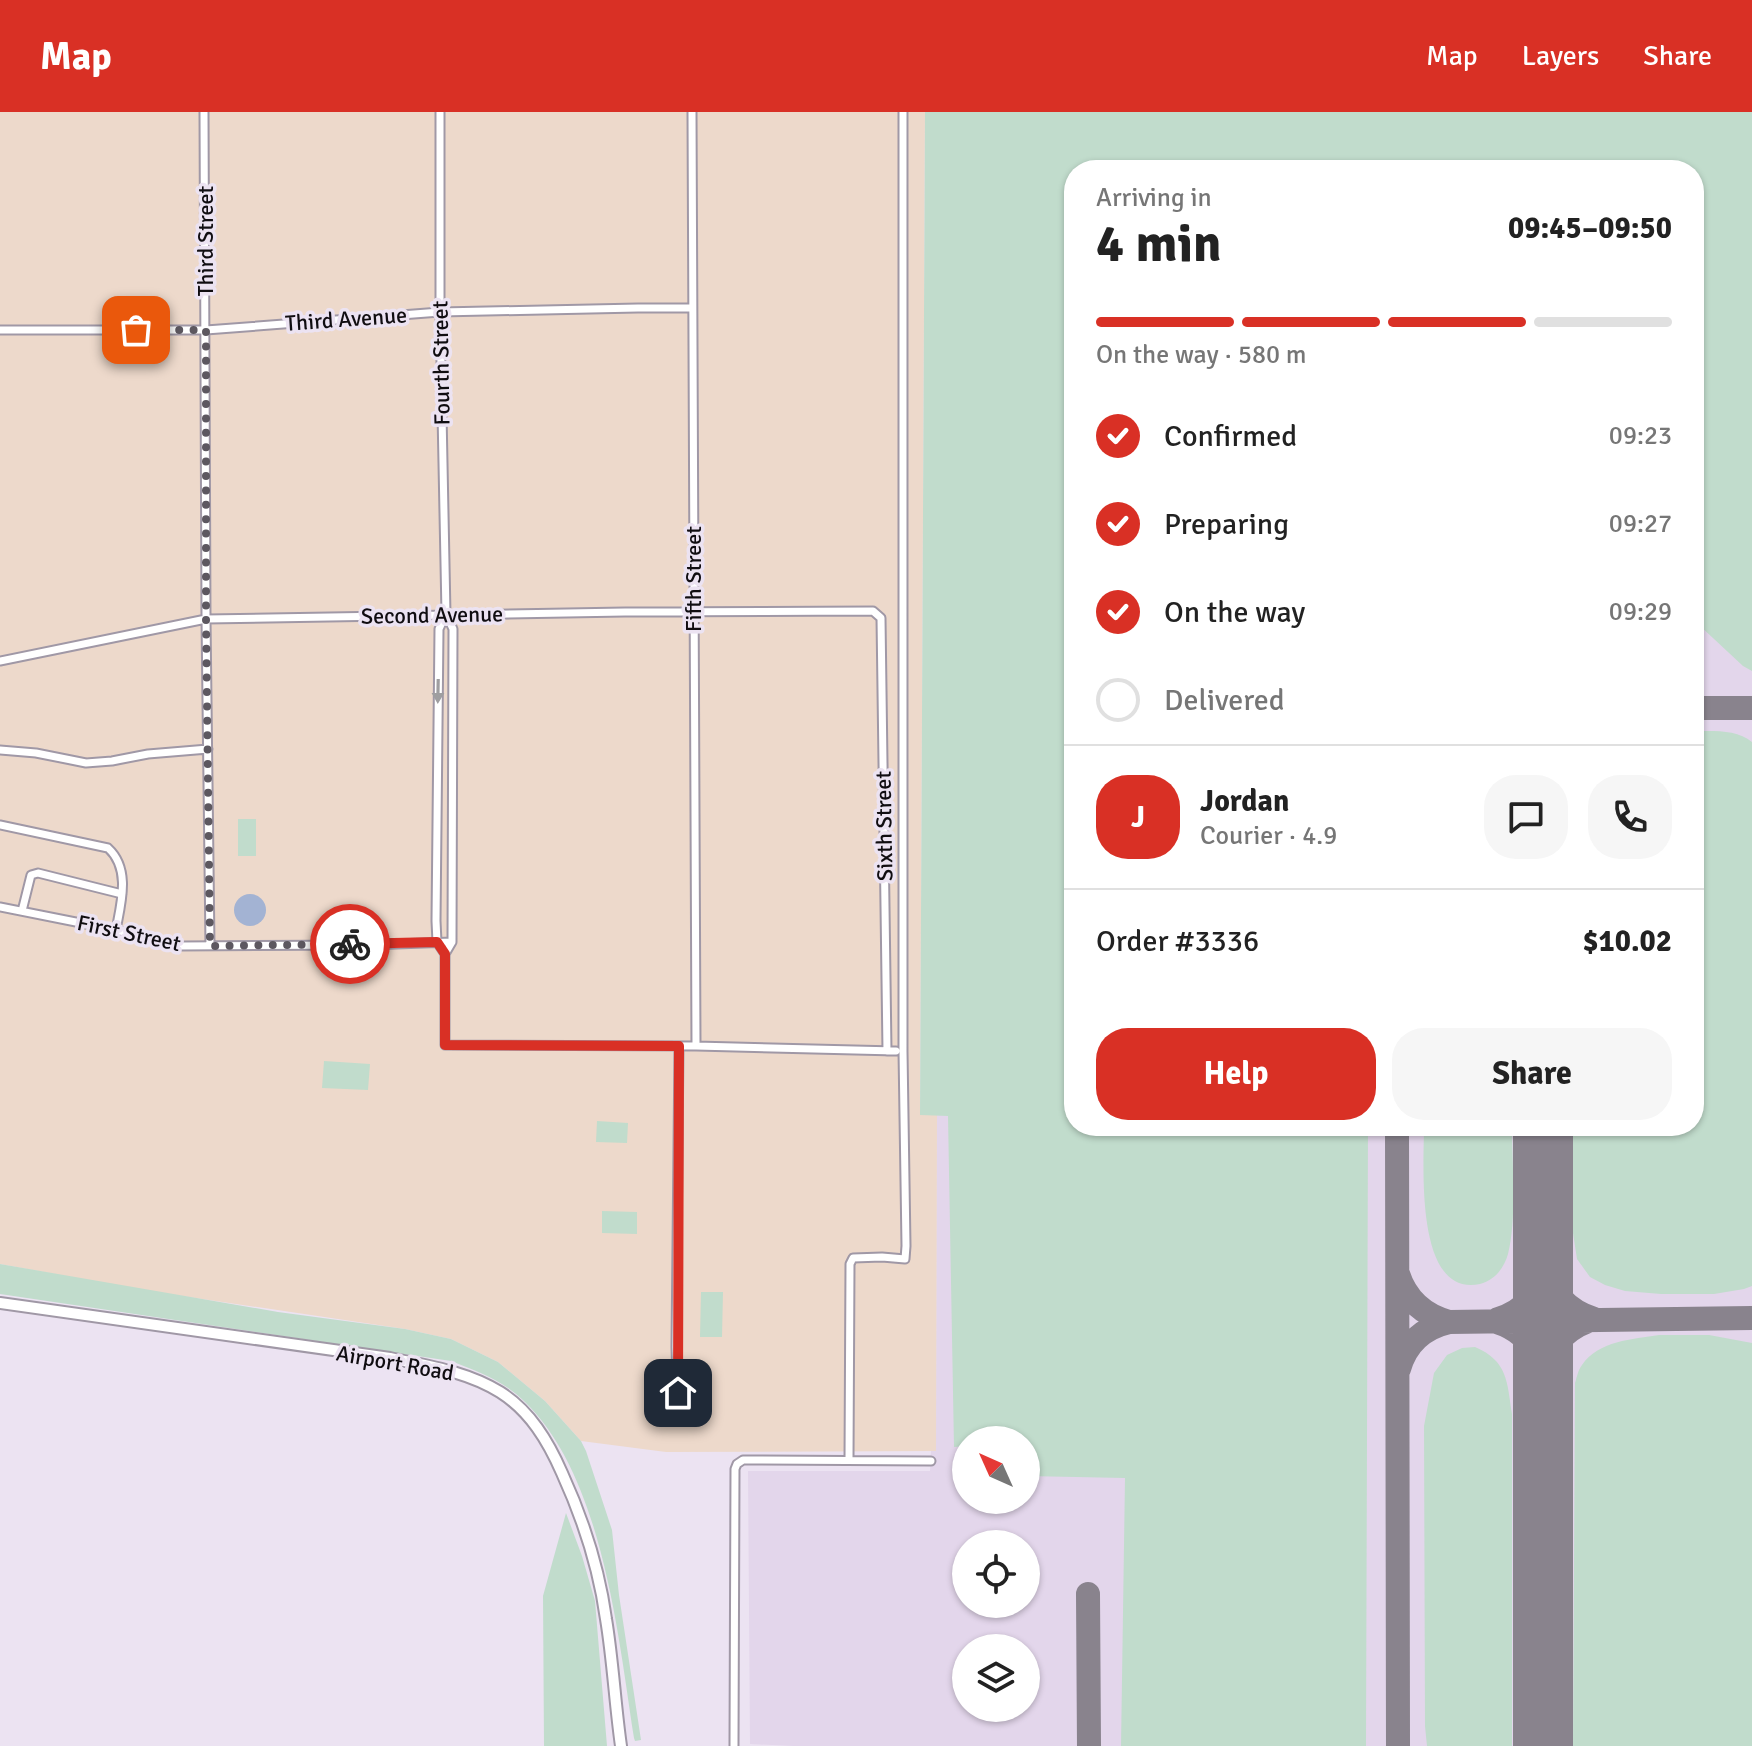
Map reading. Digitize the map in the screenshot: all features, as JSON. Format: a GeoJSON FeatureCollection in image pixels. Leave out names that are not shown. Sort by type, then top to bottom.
{"type":"FeatureCollection","features":[{"type":"Feature","properties":{"kind":"street","name":"Third Street"},"geometry":{"type":"LineString","coordinates":[[204,112],[210,946]]}},
{"type":"Feature","properties":{"kind":"street","name":"Fourth Street"},"geometry":{"type":"LineString","coordinates":[[440,112],[446,614],[453,629],[452,942]]}},
{"type":"Feature","properties":{"kind":"street","name":"Fifth Street"},"geometry":{"type":"LineString","coordinates":[[692,112],[696,1046]]}},
{"type":"Feature","properties":{"kind":"street"},"geometry":{"type":"LineString","coordinates":[[849,1460],[850,1264],[853,1258],[905,1259],[906,1246],[903,1051],[903,112]]}},
{"type":"Feature","properties":{"kind":"street","name":"Third Avenue"},"geometry":{"type":"LineString","coordinates":[[0,330],[206,330],[440,312],[692,308]]}},
{"type":"Feature","properties":{"kind":"street","name":"Second Avenue"},"geometry":{"type":"LineString","coordinates":[[0,661],[206,619],[867,609]]}},
{"type":"Feature","properties":{"kind":"street","name":"Sixth Street"},"geometry":{"type":"LineString","coordinates":[[696,1046],[892,1051],[881,618],[867,609]]}},
{"type":"Feature","properties":{"kind":"street","name":"Fourth Street"},"geometry":{"type":"LineString","coordinates":[[437,942],[439,629],[446,614]]}},
{"type":"Feature","properties":{"kind":"street"},"geometry":{"type":"LineString","coordinates":[[438,737],[452,736]]}},
{"type":"Feature","properties":{"kind":"street"},"geometry":{"type":"LineString","coordinates":[[0,750],[36,753],[86,763],[208,749]]}},
{"type":"Feature","properties":{"kind":"street"},"geometry":{"type":"LineString","coordinates":[[437,791],[452,791]]}},
{"type":"Feature","properties":{"kind":"street"},"geometry":{"type":"LineString","coordinates":[[0,825],[108,848],[115,854],[121,872],[122,894],[116,930]]}},
{"type":"Feature","properties":{"kind":"street"},"geometry":{"type":"LineString","coordinates":[[437,852],[452,852]]}},
{"type":"Feature","properties":{"kind":"street"},"geometry":{"type":"LineString","coordinates":[[22,911],[31,875],[38,873],[122,894]]}},
{"type":"Feature","properties":{"kind":"street","name":"First Street"},"geometry":{"type":"LineString","coordinates":[[0,907],[181,946],[452,942]]}},
{"type":"Feature","properties":{"kind":"street"},"geometry":{"type":"LineString","coordinates":[[436,921],[451,921]]}},
{"type":"Feature","properties":{"kind":"street"},"geometry":{"type":"LineString","coordinates":[[437,942],[445,954]]}},
{"type":"Feature","properties":{"kind":"street"},"geometry":{"type":"LineString","coordinates":[[452,942],[445,954],[445,1045],[696,1046]]}},
{"type":"Feature","properties":{"kind":"street"},"geometry":{"type":"LineString","coordinates":[[678,1416],[679,1046]]}},
{"type":"Feature","properties":{"kind":"street","name":"Airport Road"},"geometry":{"type":"LineString","coordinates":[[0,1303],[390,1358],[450,1370],[502,1394],[522,1409],[542,1432],[574,1499],[592,1550],[606,1615],[622,1744]]}},
{"type":"Feature","properties":{"kind":"street"},"geometry":{"type":"LineString","coordinates":[[734,1746],[737,1464],[743,1460],[931,1461]]}},
{"type":"Feature","properties":{"kind":"shaded area"},"geometry":{"type":"Polygon","coordinates":[[[0,112],[925,112],[920,1114],[937,1115],[936,1451],[666,1452],[581,1441],[545,1401],[498,1362],[451,1339],[0,1264],[0,112]]]}},
{"type":"Feature","properties":{"kind":"shaded area"},"geometry":{"type":"Polygon","coordinates":[[[938,112],[1752,112],[1752,1746],[750,1744],[748,1471],[930,1471],[931,1451],[936,1450],[938,112]]]}},
{"type":"Feature","properties":{"kind":"green space"},"geometry":{"type":"Polygon","coordinates":[[[925,112],[1752,112],[1752,671],[1704,630],[1704,160],[1064,160],[1064,1136],[1368,1136],[1366,1746],[1121,1746],[1125,1478],[1040,1476],[1040,1426],[954,1426],[948,1116],[920,1115],[925,112]]]}},
{"type":"Feature","properties":{"kind":"green space"},"geometry":{"type":"Polygon","coordinates":[[[1704,731],[1732,733],[1752,742],[1752,1286],[1714,1294],[1625,1291],[1590,1277],[1577,1259],[1573,1233],[1573,1136],[1704,1136],[1704,731]]]}},
{"type":"Feature","properties":{"kind":"green space"},"geometry":{"type":"Polygon","coordinates":[[[238,819],[256,819],[256,856],[238,856],[238,819]]]}},
{"type":"Feature","properties":{"kind":"green space"},"geometry":{"type":"Polygon","coordinates":[[[324,1061],[370,1064],[368,1090],[322,1088],[324,1061]]]}},
{"type":"Feature","properties":{"kind":"green space"},"geometry":{"type":"Polygon","coordinates":[[[597,1121],[628,1123],[627,1143],[596,1142],[597,1121]]]}},
{"type":"Feature","properties":{"kind":"green space"},"geometry":{"type":"Polygon","coordinates":[[[1424,1136],[1512,1136],[1511,1240],[1501,1269],[1485,1282],[1459,1283],[1443,1271],[1433,1250],[1427,1224],[1424,1136]]]}},
{"type":"Feature","properties":{"kind":"green space"},"geometry":{"type":"Polygon","coordinates":[[[602,1211],[637,1212],[637,1234],[602,1233],[602,1211]]]}},
{"type":"Feature","properties":{"kind":"green space"},"geometry":{"type":"Polygon","coordinates":[[[0,1264],[278,1312],[405,1329],[451,1339],[498,1362],[545,1401],[581,1441],[586,1451],[612,1530],[641,1740],[635,1741],[634,1738],[613,1606],[590,1515],[573,1472],[551,1434],[525,1402],[508,1388],[451,1361],[0,1294],[0,1264]]]}},
{"type":"Feature","properties":{"kind":"green space"},"geometry":{"type":"Polygon","coordinates":[[[701,1292],[723,1292],[722,1337],[700,1337],[701,1292]]]}},
{"type":"Feature","properties":{"kind":"green space"},"geometry":{"type":"Polygon","coordinates":[[[1659,1335],[1709,1335],[1752,1343],[1752,1746],[1573,1746],[1575,1383],[1581,1367],[1597,1351],[1617,1342],[1659,1335]]]}},
{"type":"Feature","properties":{"kind":"green space"},"geometry":{"type":"Polygon","coordinates":[[[1475,1347],[1500,1366],[1507,1382],[1512,1414],[1512,1746],[1427,1746],[1424,1426],[1434,1373],[1447,1355],[1462,1348],[1475,1347]]]}},
{"type":"Feature","properties":{"kind":"green space"},"geometry":{"type":"Polygon","coordinates":[[[566,1513],[595,1601],[607,1746],[544,1746],[543,1596],[566,1513]]]}},
{"type":"Feature","properties":{"kind":"water"},"geometry":{"type":"Polygon","coordinates":[[[250,894],[261,899],[266,910],[261,921],[250,926],[239,921],[234,910],[239,899],[250,894]]]}},
{"type":"Feature","properties":{"kind":"taxiway"},"geometry":{"type":"LineString","coordinates":[[1704,708],[1752,708]]}},
{"type":"Feature","properties":{"kind":"taxiway"},"geometry":{"type":"LineString","coordinates":[[1397,1136],[1398,1746]]}},
{"type":"Feature","properties":{"kind":"taxiway"},"geometry":{"type":"LineString","coordinates":[[1543,1265],[1561,1299],[1575,1311],[1594,1319]]}},
{"type":"Feature","properties":{"kind":"taxiway"},"geometry":{"type":"LineString","coordinates":[[1498,1319],[1516,1311],[1529,1300],[1538,1284],[1543,1265]]}},
{"type":"Feature","properties":{"kind":"taxiway"},"geometry":{"type":"LineString","coordinates":[[1398,1274],[1417,1305],[1449,1322]]}},
{"type":"Feature","properties":{"kind":"taxiway"},"geometry":{"type":"LineString","coordinates":[[1399,1369],[1406,1352],[1417,1338],[1431,1328],[1449,1322],[1752,1318]]}},
{"type":"Feature","properties":{"kind":"taxiway"},"geometry":{"type":"LineString","coordinates":[[1543,1375],[1558,1342],[1588,1321]]}},
{"type":"Feature","properties":{"kind":"taxiway"},"geometry":{"type":"LineString","coordinates":[[1497,1322],[1514,1330],[1528,1342],[1543,1375]]}},
{"type":"Feature","properties":{"kind":"taxiway"},"geometry":{"type":"LineString","coordinates":[[1088,1594],[1089,1746]]}},
{"type":"Feature","properties":{"kind":"runway"},"geometry":{"type":"LineString","coordinates":[[1543,1136],[1543,1746]]}},
{"type":"Feature","properties":{"kind":"way so far"},"geometry":{"type":"LineString","coordinates":[[136,330],[206,330],[210,946],[350,944]]}},
{"type":"Feature","properties":{"kind":"route"},"geometry":{"type":"LineString","coordinates":[[350,944],[437,942],[445,954],[445,1045],[679,1046],[678,1393]]}}]}
